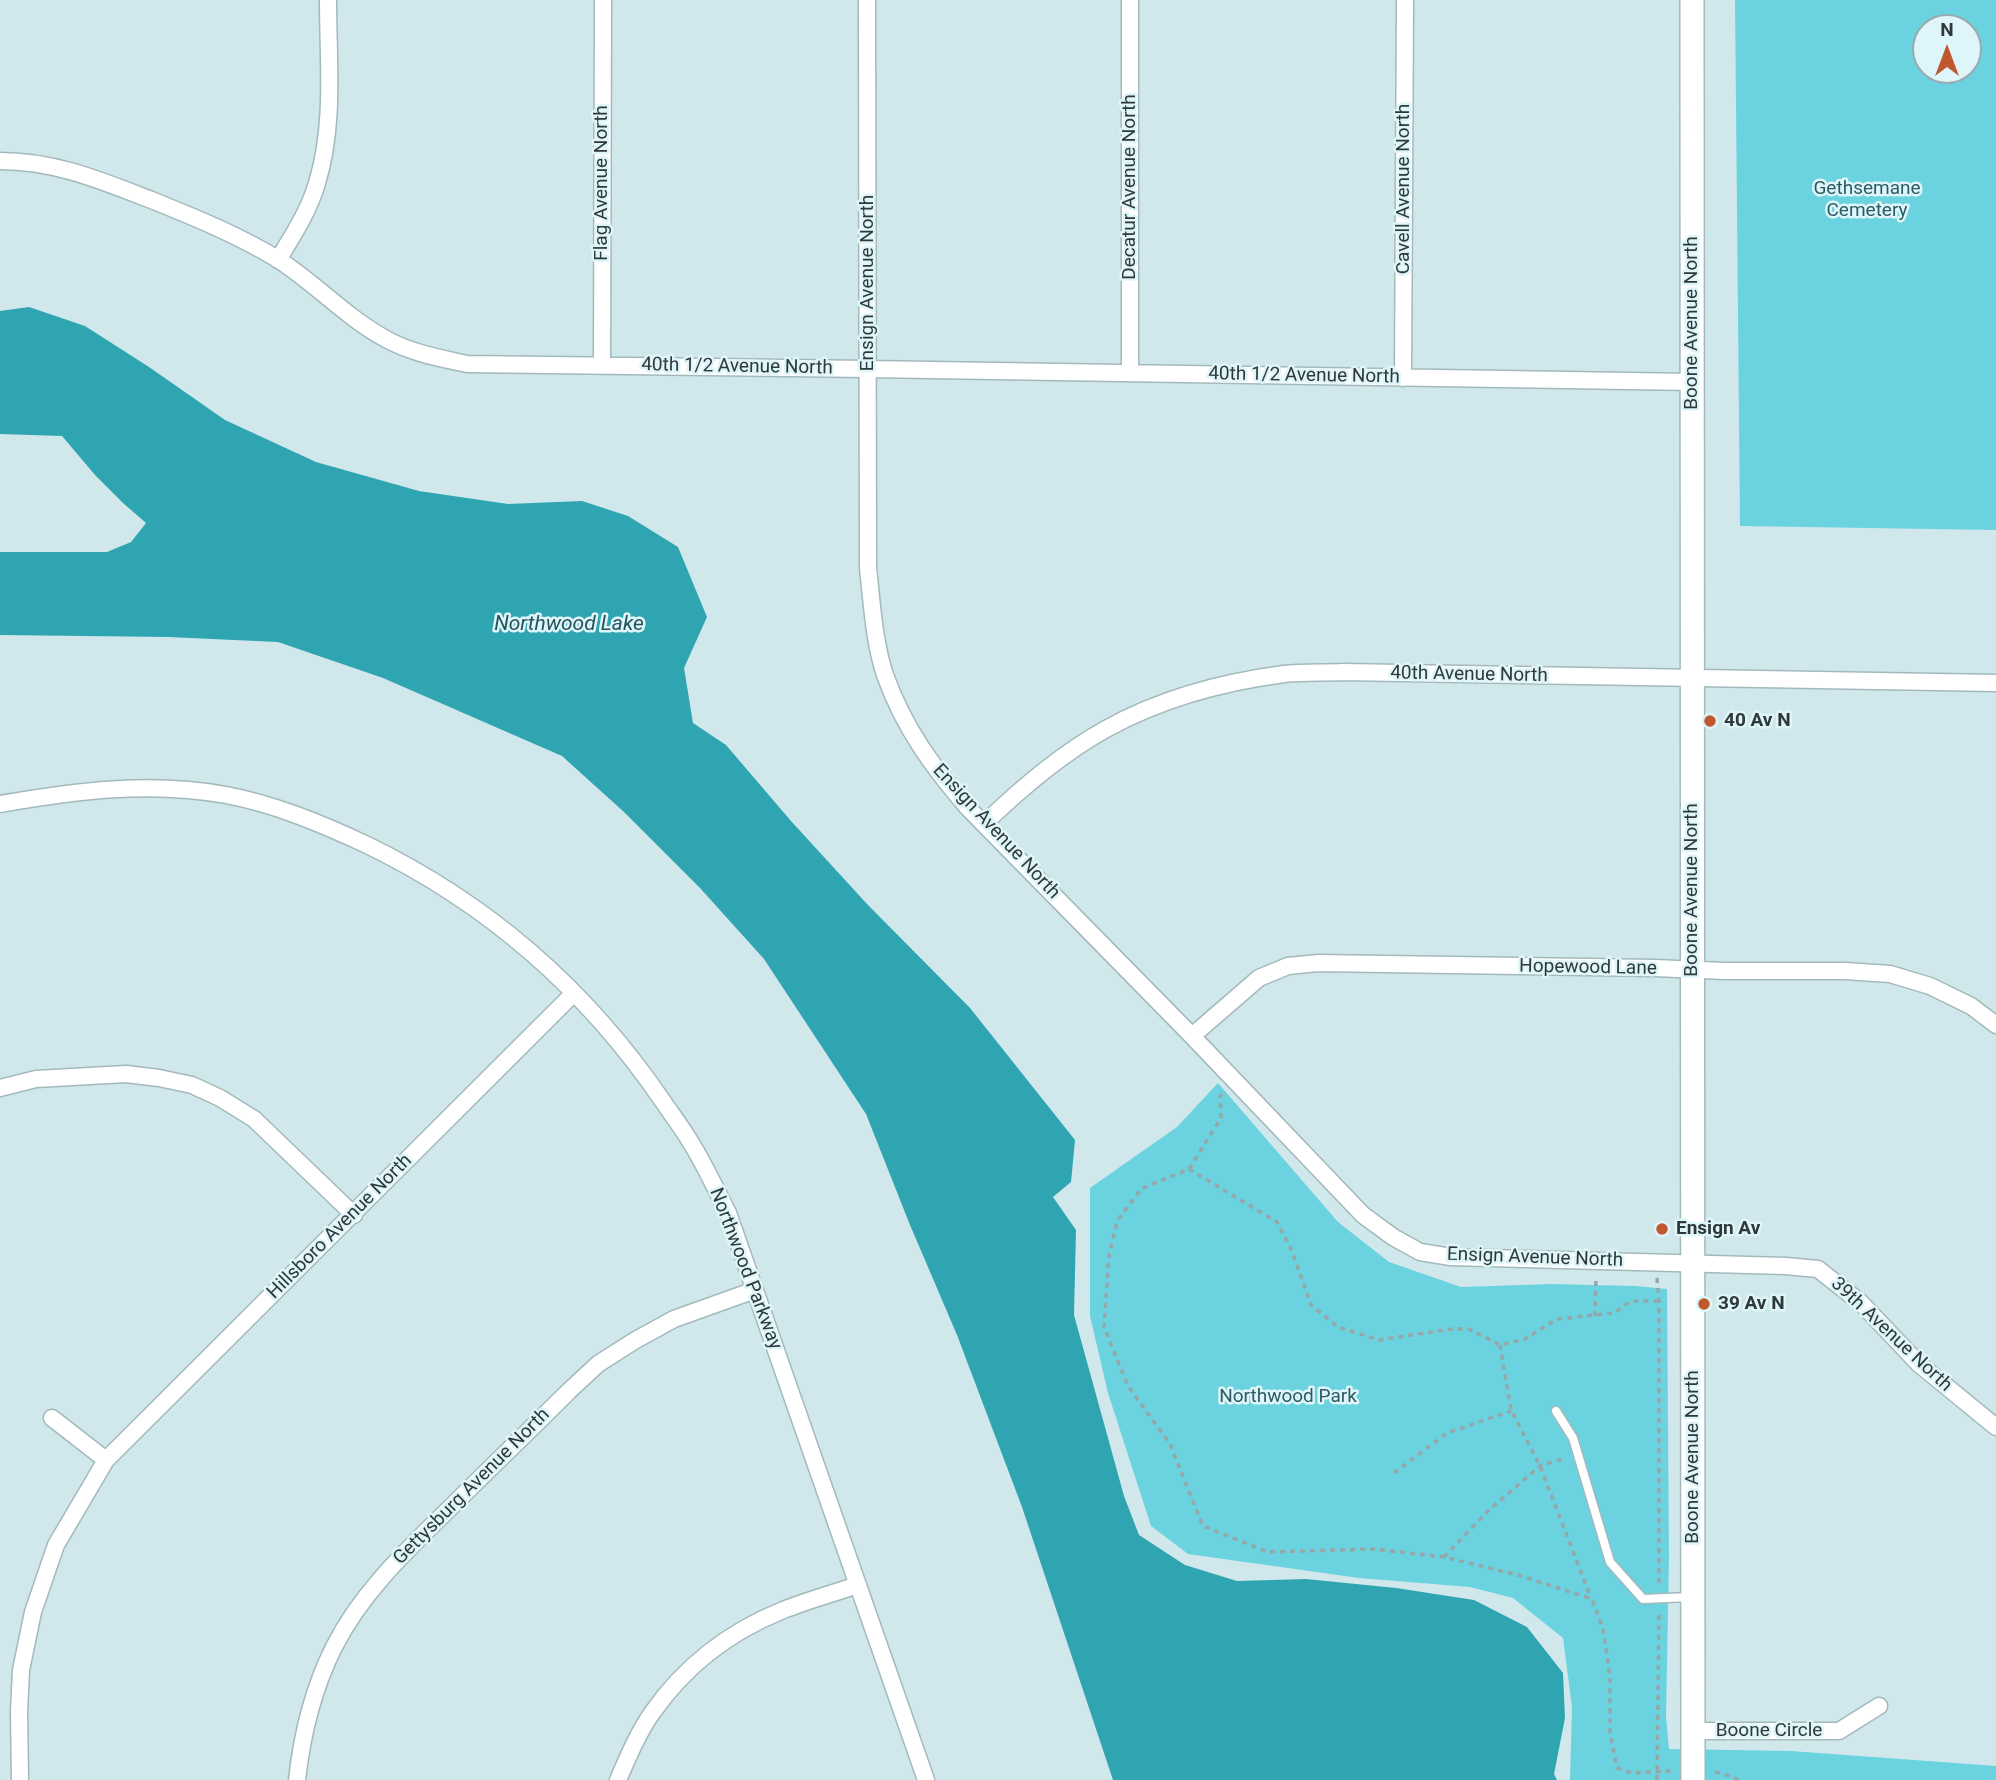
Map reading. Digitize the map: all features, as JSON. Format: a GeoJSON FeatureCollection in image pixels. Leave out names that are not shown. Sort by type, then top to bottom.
{"type":"FeatureCollection","features":[{"type":"Feature","properties":{"kind":"street"},"geometry":{"type":"LineString","coordinates":[[278,260],[301,223],[317,184],[325,145],[328,105],[328,0]]}},
{"type":"Feature","properties":{"kind":"street","name":"Flag Avenue North"},"geometry":{"type":"LineString","coordinates":[[602,366],[603,0]]}},
{"type":"Feature","properties":{"kind":"street","name":"Ensign Avenue North"},"geometry":{"type":"LineString","coordinates":[[867,0],[869,569],[874,622],[885,674],[906,724],[934,767],[968,808],[1363,1215],[1393,1237],[1420,1252],[1451,1257],[1692,1263]]}},
{"type":"Feature","properties":{"kind":"street","name":"Decatur Avenue North"},"geometry":{"type":"LineString","coordinates":[[1130,0],[1130,373]]}},
{"type":"Feature","properties":{"kind":"street","name":"Cavell Avenue North"},"geometry":{"type":"LineString","coordinates":[[1403,378],[1405,0]]}},
{"type":"Feature","properties":{"kind":"street","name":"Boone Avenue North"},"geometry":{"type":"LineString","coordinates":[[1692,0],[1693,1780]]}},
{"type":"Feature","properties":{"kind":"street","name":"40th 1/2 Avenue North"},"geometry":{"type":"LineString","coordinates":[[0,161],[62,168],[108,183],[198,219],[278,260],[387,340],[425,355],[467,364],[1692,382]]}},
{"type":"Feature","properties":{"kind":"street","name":"40th Avenue North"},"geometry":{"type":"LineString","coordinates":[[984,824],[1055,763],[1107,729],[1160,704],[1222,685],[1286,674],[1996,683]]}},
{"type":"Feature","properties":{"kind":"street","name":"Northwood Parkway"},"geometry":{"type":"LineString","coordinates":[[0,804],[112,788],[169,788],[225,794],[278,808],[332,828],[405,863],[461,898],[537,956],[594,1013],[645,1075],[691,1142],[728,1213],[926,1780]]}},
{"type":"Feature","properties":{"kind":"street","name":"Hopewood Lane"},"geometry":{"type":"LineString","coordinates":[[1192,1036],[1259,978],[1288,966],[1318,964],[1845,971],[1890,974],[1930,985],[1971,1006],[1996,1025]]}},
{"type":"Feature","properties":{"kind":"street","name":"Hillsboro Avenue North"},"geometry":{"type":"LineString","coordinates":[[20,1780],[21,1670],[33,1612],[55,1545],[106,1461],[574,993]]}},
{"type":"Feature","properties":{"kind":"street"},"geometry":{"type":"LineString","coordinates":[[0,1088],[36,1079],[126,1074],[192,1086],[220,1098],[254,1119],[354,1214]]}},
{"type":"Feature","properties":{"kind":"street","name":"39th Avenue North"},"geometry":{"type":"LineString","coordinates":[[1692,1263],[1818,1269],[1861,1303],[1919,1364],[1996,1427]]}},
{"type":"Feature","properties":{"kind":"street","name":"Gettysburg Avenue North"},"geometry":{"type":"LineString","coordinates":[[297,1780],[301,1747],[314,1697],[334,1647],[361,1603],[394,1563],[598,1364],[674,1319],[755,1290]]}},
{"type":"Feature","properties":{"kind":"street"},"geometry":{"type":"LineString","coordinates":[[52,1418],[106,1461]]}},
{"type":"Feature","properties":{"kind":"street"},"geometry":{"type":"LineString","coordinates":[[618,1780],[651,1714],[676,1681],[708,1653],[742,1629],[781,1611],[857,1586]]}},
{"type":"Feature","properties":{"kind":"street","name":"Boone Circle"},"geometry":{"type":"LineString","coordinates":[[1693,1731],[1839,1731],[1879,1706]]}},
{"type":"Feature","properties":{"kind":"lane"},"geometry":{"type":"LineString","coordinates":[[1556,1411],[1573,1438],[1610,1562],[1643,1599],[1693,1597]]}},
{"type":"Feature","properties":{"kind":"path"},"geometry":{"type":"LineString","coordinates":[[1236,1082],[1220,1096],[1221,1118],[1189,1169],[1141,1189],[1117,1221],[1109,1255],[1104,1327],[1128,1386],[1170,1444],[1203,1526],[1268,1552],[1373,1549],[1444,1557],[1518,1575],[1592,1599]]}},
{"type":"Feature","properties":{"kind":"path"},"geometry":{"type":"LineString","coordinates":[[1189,1169],[1277,1222],[1292,1251],[1311,1305],[1338,1327],[1379,1340],[1469,1329],[1500,1345],[1525,1339],[1557,1319],[1614,1313],[1630,1301],[1659,1301]]}},
{"type":"Feature","properties":{"kind":"path"},"geometry":{"type":"LineString","coordinates":[[1595,1316],[1596,1261]]}},
{"type":"Feature","properties":{"kind":"path"},"geometry":{"type":"LineString","coordinates":[[1655,1262],[1659,1301],[1657,1780]]}},
{"type":"Feature","properties":{"kind":"path"},"geometry":{"type":"LineString","coordinates":[[1500,1345],[1511,1410],[1540,1466],[1603,1629],[1610,1677],[1610,1732],[1617,1768],[1632,1773],[1657,1773]]}},
{"type":"Feature","properties":{"kind":"path"},"geometry":{"type":"LineString","coordinates":[[1394,1473],[1447,1433],[1511,1410]]}},
{"type":"Feature","properties":{"kind":"path"},"geometry":{"type":"LineString","coordinates":[[1444,1557],[1487,1512],[1540,1466],[1578,1454]]}},
{"type":"Feature","properties":{"kind":"green space","name":"Gethsemane Cemetery"},"geometry":{"type":"Polygon","coordinates":[[[1735,0],[1996,0],[1996,530],[1740,526],[1735,0]]]}},
{"type":"Feature","properties":{"kind":"green space","name":"Northwood Park"},"geometry":{"type":"Polygon","coordinates":[[[1218,1083],[1338,1222],[1389,1262],[1461,1287],[1551,1284],[1667,1289],[1669,1559],[1666,1716],[1669,1749],[1791,1751],[1996,1766],[1996,1780],[1570,1780],[1572,1707],[1563,1638],[1513,1598],[1470,1587],[1359,1578],[1188,1554],[1151,1526],[1108,1393],[1090,1316],[1090,1188],[1177,1127],[1218,1083]]]}},
{"type":"Feature","properties":{"kind":"water","name":"Northwood Lake"},"geometry":{"type":"Polygon","coordinates":[[[29,307],[85,326],[225,420],[316,462],[419,491],[508,504],[582,501],[628,516],[678,547],[707,617],[684,668],[693,723],[726,745],[867,904],[970,1008],[1075,1140],[1071,1182],[1053,1197],[1076,1230],[1074,1315],[1124,1496],[1139,1535],[1185,1565],[1237,1581],[1306,1579],[1396,1588],[1474,1600],[1527,1627],[1563,1673],[1565,1718],[1554,1774],[1557,1780],[1113,1780],[1022,1507],[957,1335],[866,1114],[764,959],[700,888],[624,812],[562,756],[383,678],[278,642],[168,637],[0,635],[0,552],[107,552],[131,542],[146,523],[95,475],[62,436],[0,434],[0,311],[29,307]]]}},
{"type":"Feature","properties":{"kind":"place","name":"40 Av N"},"geometry":{"type":"Point","coordinates":[1710,721]}},
{"type":"Feature","properties":{"kind":"place","name":"Ensign Av"},"geometry":{"type":"Point","coordinates":[1662,1229]}},
{"type":"Feature","properties":{"kind":"place","name":"39 Av N"},"geometry":{"type":"Point","coordinates":[1704,1304]}}]}
